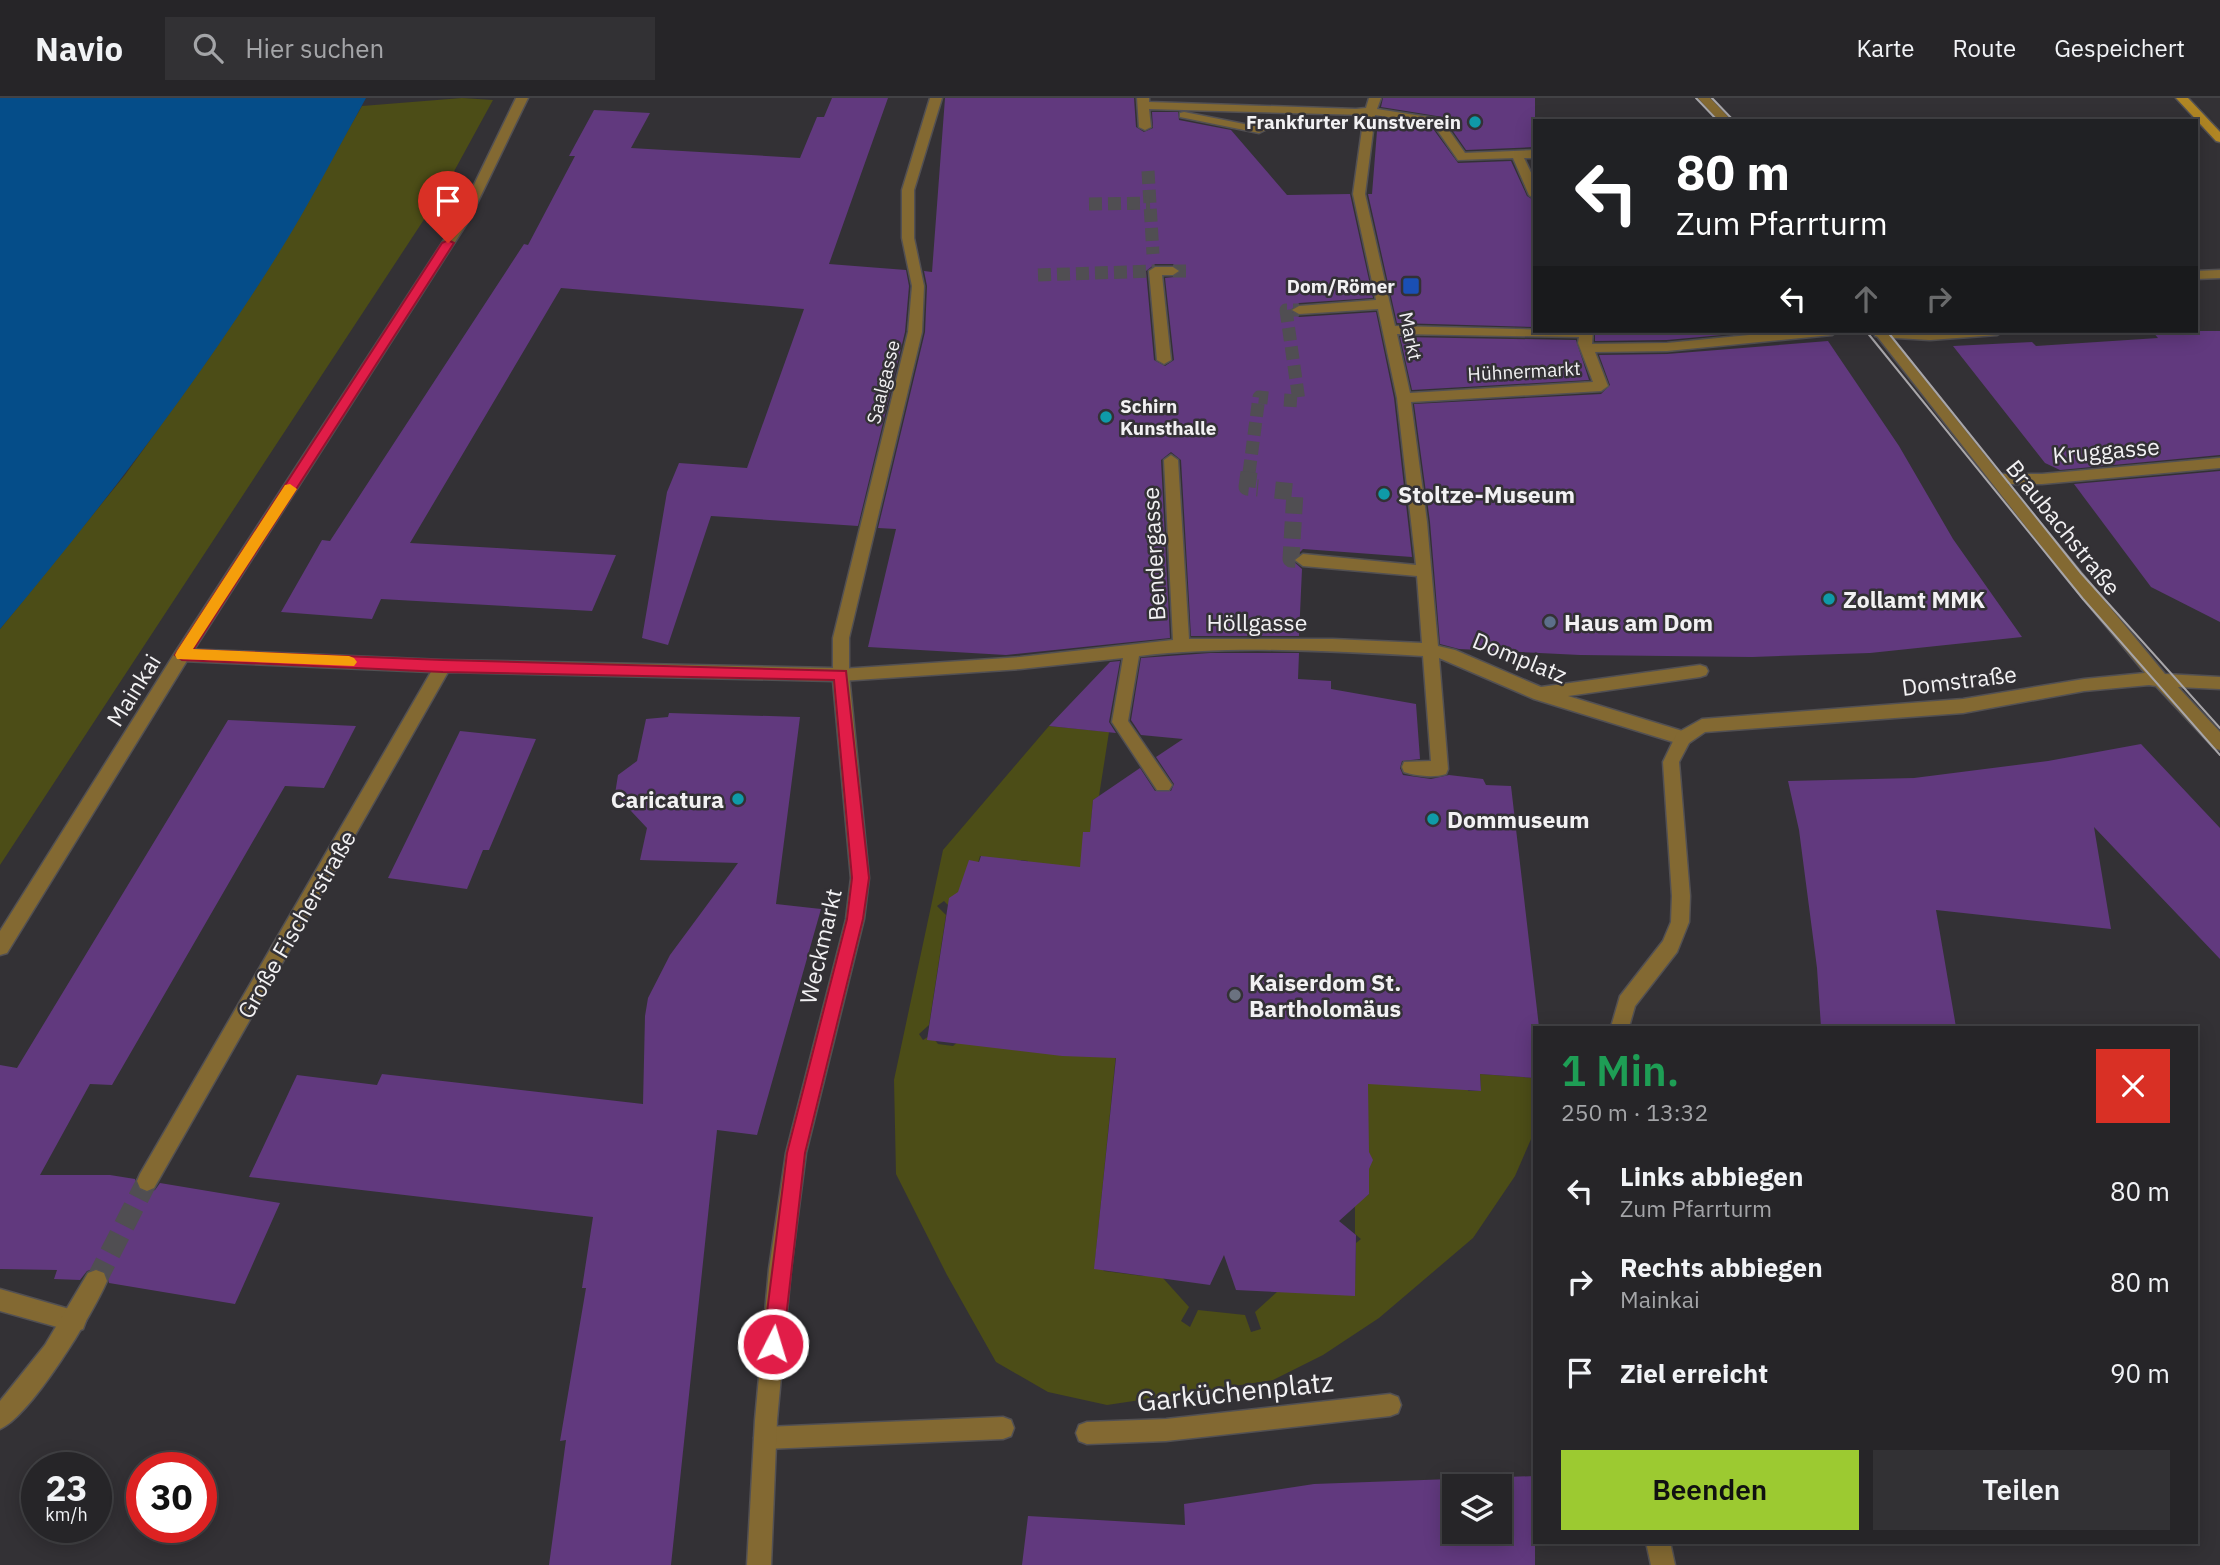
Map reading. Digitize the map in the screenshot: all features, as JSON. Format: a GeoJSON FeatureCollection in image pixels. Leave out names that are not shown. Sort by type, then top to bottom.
{"type":"FeatureCollection","features":[{"type":"Feature","properties":{"kind":"main road"},"geometry":{"type":"LineString","coordinates":[[2182,98],[2220,139]]}},
{"type":"Feature","properties":{"kind":"street","name":"Mainkai"},"geometry":{"type":"LineString","coordinates":[[0,947],[182,655],[463,220],[522,98]]}},
{"type":"Feature","properties":{"kind":"street","name":"Saalgasse"},"geometry":{"type":"LineString","coordinates":[[841,675],[841,638],[915,332],[918,286],[908,238],[908,190],[936,98]]}},
{"type":"Feature","properties":{"kind":"street"},"geometry":{"type":"LineString","coordinates":[[1704,98],[1724,119]]}},
{"type":"Feature","properties":{"kind":"street"},"geometry":{"type":"LineString","coordinates":[[1143,101],[1367,107],[1437,121],[1462,157],[1533,154]]}},
{"type":"Feature","properties":{"kind":"street"},"geometry":{"type":"LineString","coordinates":[[1143,101],[1145,127]]}},
{"type":"Feature","properties":{"kind":"street"},"geometry":{"type":"LineString","coordinates":[[1143,101],[1259,130]]}},
{"type":"Feature","properties":{"kind":"street","name":"Markt"},"geometry":{"type":"LineString","coordinates":[[1367,107],[1359,194],[1404,398],[1420,522],[1440,769],[1410,767]]}},
{"type":"Feature","properties":{"kind":"street"},"geometry":{"type":"LineString","coordinates":[[1517,155],[1533,191]]}},
{"type":"Feature","properties":{"kind":"street"},"geometry":{"type":"LineString","coordinates":[[1164,360],[1155,271],[1173,271]]}},
{"type":"Feature","properties":{"kind":"street"},"geometry":{"type":"LineString","coordinates":[[2198,275],[2220,274]]}},
{"type":"Feature","properties":{"kind":"street"},"geometry":{"type":"LineString","coordinates":[[1299,310],[1384,304]]}},
{"type":"Feature","properties":{"kind":"street","name":"Hühnermarkt"},"geometry":{"type":"LineString","coordinates":[[1390,330],[1573,334],[1586,338],[1601,386],[1404,398]]}},
{"type":"Feature","properties":{"kind":"street"},"geometry":{"type":"LineString","coordinates":[[1586,338],[1667,347],[1811,333]]}},
{"type":"Feature","properties":{"kind":"street","name":"Braubachstraße"},"geometry":{"type":"LineString","coordinates":[[1880,333],[2067,570],[2160,679],[2220,743]]}},
{"type":"Feature","properties":{"kind":"street"},"geometry":{"type":"LineString","coordinates":[[1899,333],[1930,336],[1970,333]]}},
{"type":"Feature","properties":{"kind":"street","name":"Bendergasse"},"geometry":{"type":"LineString","coordinates":[[1171,460],[1181,645]]}},
{"type":"Feature","properties":{"kind":"street","name":"Kruggasse"},"geometry":{"type":"LineString","coordinates":[[1997,479],[2042,479],[2220,463]]}},
{"type":"Feature","properties":{"kind":"street"},"geometry":{"type":"LineString","coordinates":[[1303,560],[1423,570]]}},
{"type":"Feature","properties":{"kind":"street"},"geometry":{"type":"LineString","coordinates":[[182,655],[443,666],[841,675],[1020,663],[1181,645]]}},
{"type":"Feature","properties":{"kind":"street","name":"Höllgasse"},"geometry":{"type":"LineString","coordinates":[[1181,645],[1333,645]]}},
{"type":"Feature","properties":{"kind":"street","name":"Domplatz"},"geometry":{"type":"LineString","coordinates":[[1333,645],[1429,650],[1448,654],[1540,694],[1683,738]]}},
{"type":"Feature","properties":{"kind":"street"},"geometry":{"type":"LineString","coordinates":[[1132,650],[1115,722],[1163,785]]}},
{"type":"Feature","properties":{"kind":"street","name":"Große Fischerstraße"},"geometry":{"type":"LineString","coordinates":[[147,1181],[443,666]]}},
{"type":"Feature","properties":{"kind":"street"},"geometry":{"type":"LineString","coordinates":[[1540,694],[1700,671]]}},
{"type":"Feature","properties":{"kind":"street","name":"Weckmarkt"},"geometry":{"type":"LineString","coordinates":[[759,1565],[765,1438],[780,1269],[796,1153],[855,919],[860,878],[841,675]]}},
{"type":"Feature","properties":{"kind":"street","name":"Domstraße"},"geometry":{"type":"LineString","coordinates":[[1683,738],[1702,726],[1963,706],[2084,685],[2160,679],[2220,683]]}},
{"type":"Feature","properties":{"kind":"street"},"geometry":{"type":"LineString","coordinates":[[1620,1026],[1627,1002],[1670,946],[1680,922],[1681,896],[1671,762],[1683,738]]}},
{"type":"Feature","properties":{"kind":"street"},"geometry":{"type":"LineString","coordinates":[[0,1418],[26,1391],[75,1321],[96,1281]]}},
{"type":"Feature","properties":{"kind":"street"},"geometry":{"type":"LineString","coordinates":[[0,1300],[75,1321]]}},
{"type":"Feature","properties":{"kind":"street","name":"Garküchenplatz"},"geometry":{"type":"LineString","coordinates":[[1087,1433],[1166,1430],[1390,1405]]}},
{"type":"Feature","properties":{"kind":"street"},"geometry":{"type":"LineString","coordinates":[[765,1438],[1003,1429]]}},
{"type":"Feature","properties":{"kind":"street"},"geometry":{"type":"LineString","coordinates":[[1658,1544],[1663,1565]]}},
{"type":"Feature","properties":{"kind":"shaded area"},"geometry":{"type":"Polygon","coordinates":[[[462,98],[493,100],[446,186],[0,865],[0,629],[125,475],[209,358],[259,283],[362,106],[462,98]]]}},
{"type":"Feature","properties":{"kind":"shaded area"},"geometry":{"type":"Polygon","coordinates":[[[1049,726],[1109,732],[1099,796],[1093,800],[1090,832],[1083,833],[1085,872],[1027,867],[1028,861],[1021,860],[1018,866],[980,856],[976,870],[951,908],[944,901],[937,906],[946,915],[929,1025],[919,1034],[923,1040],[931,1035],[938,1044],[953,1046],[961,1039],[1117,1044],[1095,1261],[1104,1271],[1143,1276],[1153,1267],[1189,1307],[1181,1321],[1190,1327],[1198,1310],[1245,1315],[1251,1332],[1261,1329],[1255,1312],[1288,1282],[1342,1295],[1355,1285],[1356,1243],[1361,1239],[1355,1234],[1355,1197],[1364,1198],[1369,1194],[1369,1152],[1354,1065],[1467,1074],[1468,1091],[1481,1091],[1480,1074],[1533,1078],[1533,1135],[1515,1176],[1473,1238],[1379,1318],[1323,1355],[1273,1380],[1107,1405],[1048,1392],[996,1362],[947,1275],[896,1174],[894,1080],[943,850],[1049,726]]]}},
{"type":"Feature","properties":{"kind":"water"},"geometry":{"type":"Polygon","coordinates":[[[0,98],[366,98],[287,239],[211,355],[108,495],[0,629],[0,98]]]}},
{"type":"Feature","properties":{"kind":"building"},"geometry":{"type":"Polygon","coordinates":[[[832,98],[888,98],[829,264],[906,270],[909,286],[905,332],[858,526],[711,516],[668,645],[642,638],[667,492],[679,463],[747,468],[804,309],[561,288],[410,543],[616,555],[592,611],[381,599],[372,619],[281,612],[322,540],[330,541],[524,244],[528,245],[575,156],[569,156],[594,110],[650,113],[631,148],[800,158],[817,117],[824,117],[832,98]]]}},
{"type":"Feature","properties":{"kind":"building"},"geometry":{"type":"Polygon","coordinates":[[[945,98],[1134,98],[1136,127],[1144,132],[1153,128],[1152,112],[1178,112],[1179,120],[1231,130],[1287,195],[1350,194],[1373,298],[1299,303],[1290,311],[1299,317],[1376,312],[1394,398],[1412,557],[1303,549],[1292,560],[1302,569],[1299,636],[1191,636],[1181,460],[1171,452],[1161,460],[1170,638],[1006,655],[868,647],[896,529],[878,528],[925,332],[927,286],[924,271],[932,272],[945,98]],[[1155,264],[1146,271],[1154,360],[1165,366],[1174,360],[1165,278],[1174,277],[1181,270],[1173,264],[1155,264]]]}},
{"type":"Feature","properties":{"kind":"building"},"geometry":{"type":"Polygon","coordinates":[[[1383,98],[1535,98],[1533,147],[1466,150],[1443,117],[1381,107],[1383,98]]]}},
{"type":"Feature","properties":{"kind":"building"},"geometry":{"type":"Polygon","coordinates":[[[1378,118],[1431,126],[1458,163],[1511,161],[1527,196],[1533,200],[1533,327],[1397,323],[1368,194],[1372,194],[1378,118]]]}},
{"type":"Feature","properties":{"kind":"building"},"geometry":{"type":"Polygon","coordinates":[[[2220,331],[2220,455],[2060,470],[2045,463],[1953,346],[2032,342],[2036,346],[2158,338],[2154,333],[2220,331]]]}},
{"type":"Feature","properties":{"kind":"building"},"geometry":{"type":"Polygon","coordinates":[[[1595,333],[1744,333],[1667,340],[1595,341],[1595,333]]]}},
{"type":"Feature","properties":{"kind":"building"},"geometry":{"type":"Polygon","coordinates":[[[1400,337],[1576,340],[1589,380],[1412,390],[1400,337]]]}},
{"type":"Feature","properties":{"kind":"building"},"geometry":{"type":"Polygon","coordinates":[[[1828,341],[1899,446],[1953,539],[2022,637],[1870,653],[1752,657],[1580,655],[1459,649],[1440,644],[1430,522],[1414,404],[1601,394],[1610,385],[1599,355],[1667,354],[1828,341]]]}},
{"type":"Feature","properties":{"kind":"building"},"geometry":{"type":"Polygon","coordinates":[[[2220,471],[2220,622],[2151,587],[2074,484],[2220,471]]]}},
{"type":"Feature","properties":{"kind":"building","name":"Kaiserdom St. Bartholomäus"},"geometry":{"type":"Polygon","coordinates":[[[1210,653],[1299,653],[1298,679],[1331,681],[1331,689],[1416,704],[1420,759],[1402,761],[1400,768],[1403,775],[1431,779],[1449,775],[1483,779],[1486,785],[1511,786],[1539,1026],[1533,1026],[1533,1078],[1480,1074],[1481,1091],[1368,1084],[1369,1152],[1373,1160],[1369,1169],[1369,1194],[1339,1221],[1356,1235],[1355,1296],[1236,1290],[1224,1255],[1210,1285],[1094,1269],[1116,1058],[1062,1056],[927,1040],[949,898],[958,892],[969,860],[979,862],[981,856],[1080,867],[1083,832],[1090,832],[1093,800],[1140,768],[1155,791],[1171,791],[1174,784],[1156,757],[1183,739],[1141,735],[1131,720],[1141,658],[1210,653]]]}},
{"type":"Feature","properties":{"kind":"building"},"geometry":{"type":"Polygon","coordinates":[[[1120,661],[1109,722],[1116,733],[1049,726],[1110,662],[1120,661]]]}},
{"type":"Feature","properties":{"kind":"building"},"geometry":{"type":"Polygon","coordinates":[[[669,713],[800,717],[776,904],[821,909],[757,1135],[717,1130],[671,1565],[549,1565],[566,1440],[560,1441],[586,1288],[582,1288],[593,1217],[249,1177],[297,1075],[377,1085],[382,1074],[643,1104],[645,1016],[648,998],[670,955],[738,863],[640,860],[647,828],[615,794],[618,775],[637,761],[646,719],[668,717],[669,713]]]}},
{"type":"Feature","properties":{"kind":"building"},"geometry":{"type":"Polygon","coordinates":[[[228,720],[356,726],[324,788],[285,786],[112,1085],[90,1084],[40,1175],[110,1175],[135,1179],[138,1189],[146,1193],[155,1190],[160,1183],[280,1203],[235,1304],[109,1283],[106,1272],[97,1268],[87,1271],[80,1280],[54,1279],[57,1270],[0,1269],[0,1065],[17,1068],[228,720]]]}},
{"type":"Feature","properties":{"kind":"building"},"geometry":{"type":"Polygon","coordinates":[[[460,731],[536,739],[489,850],[483,850],[467,889],[388,878],[460,731]]]}},
{"type":"Feature","properties":{"kind":"building"},"geometry":{"type":"Polygon","coordinates":[[[2141,744],[2220,828],[2220,959],[2094,827],[2111,929],[1936,910],[1956,1026],[1821,1026],[1817,968],[1799,830],[1788,781],[1914,778],[2048,761],[2141,744]]]}},
{"type":"Feature","properties":{"kind":"building"},"geometry":{"type":"Polygon","coordinates":[[[1533,1476],[1535,1565],[1022,1565],[1028,1516],[1185,1525],[1184,1504],[1314,1484],[1442,1479],[1442,1544],[1512,1544],[1512,1477],[1533,1476]]]}},
{"type":"Feature","properties":{"kind":"tunnel"},"geometry":{"type":"LineString","coordinates":[[1148,171],[1150,203]]}},
{"type":"Feature","properties":{"kind":"tunnel"},"geometry":{"type":"LineString","coordinates":[[1089,204],[1150,203]]}},
{"type":"Feature","properties":{"kind":"tunnel"},"geometry":{"type":"LineString","coordinates":[[1150,203],[1153,254]]}},
{"type":"Feature","properties":{"kind":"tunnel"},"geometry":{"type":"LineString","coordinates":[[1038,275],[1155,271]]}},
{"type":"Feature","properties":{"kind":"tunnel"},"geometry":{"type":"LineString","coordinates":[[1173,271],[1189,271]]}},
{"type":"Feature","properties":{"kind":"tunnel"},"geometry":{"type":"LineString","coordinates":[[1284,400],[1299,401],[1286,310],[1299,310]]}},
{"type":"Feature","properties":{"kind":"tunnel"},"geometry":{"type":"LineString","coordinates":[[1249,473],[1259,397],[1268,398]]}},
{"type":"Feature","properties":{"kind":"tunnel"},"geometry":{"type":"LineString","coordinates":[[1249,472],[1247,487],[1258,488]]}},
{"type":"Feature","properties":{"kind":"tunnel"},"geometry":{"type":"LineString","coordinates":[[1275,490],[1295,492],[1291,559],[1303,560]]}},
{"type":"Feature","properties":{"kind":"tunnel"},"geometry":{"type":"LineString","coordinates":[[96,1281],[147,1181]]}},
{"type":"Feature","properties":{"kind":"tram line"},"geometry":{"type":"LineString","coordinates":[[1696,98],[1716,119]]}},
{"type":"Feature","properties":{"kind":"tram line"},"geometry":{"type":"LineString","coordinates":[[1712,98],[1732,119]]}},
{"type":"Feature","properties":{"kind":"tram line"},"geometry":{"type":"LineString","coordinates":[[1868,333],[2083,599],[2220,755]]}},
{"type":"Feature","properties":{"kind":"tram line"},"geometry":{"type":"LineString","coordinates":[[1889,333],[2081,573],[2220,728]]}},
{"type":"Feature","properties":{"kind":"slow traffic"},"geometry":{"type":"LineString","coordinates":[[290,489],[182,655],[349,662]]}},
{"type":"Feature","properties":{"kind":"place","name":"Frankfurter Kunstverein"},"geometry":{"type":"Point","coordinates":[1475,122]}},
{"type":"Feature","properties":{"kind":"place","name":"Dom/Römer"},"geometry":{"type":"Point","coordinates":[1411,286]}},
{"type":"Feature","properties":{"kind":"place","name":"Schirn Kunsthalle"},"geometry":{"type":"Point","coordinates":[1106,417]}},
{"type":"Feature","properties":{"kind":"place","name":"Stoltze-Museum"},"geometry":{"type":"Point","coordinates":[1384,494]}},
{"type":"Feature","properties":{"kind":"place","name":"Zollamt MMK"},"geometry":{"type":"Point","coordinates":[1829,599]}},
{"type":"Feature","properties":{"kind":"place","name":"Haus am Dom"},"geometry":{"type":"Point","coordinates":[1550,622]}},
{"type":"Feature","properties":{"kind":"place","name":"Caricatura"},"geometry":{"type":"Point","coordinates":[738,799]}},
{"type":"Feature","properties":{"kind":"place","name":"Dommuseum"},"geometry":{"type":"Point","coordinates":[1433,819]}},
{"type":"Feature","properties":{"kind":"place","name":"Kaiserdom St. Bartholomäus"},"geometry":{"type":"Point","coordinates":[1235,995]}},
{"type":"Feature","properties":{"kind":"route"},"geometry":{"type":"LineString","coordinates":[[448,243],[182,655],[443,666],[841,675],[859,842],[860,878],[855,919],[796,1153],[773,1344]]}}]}
